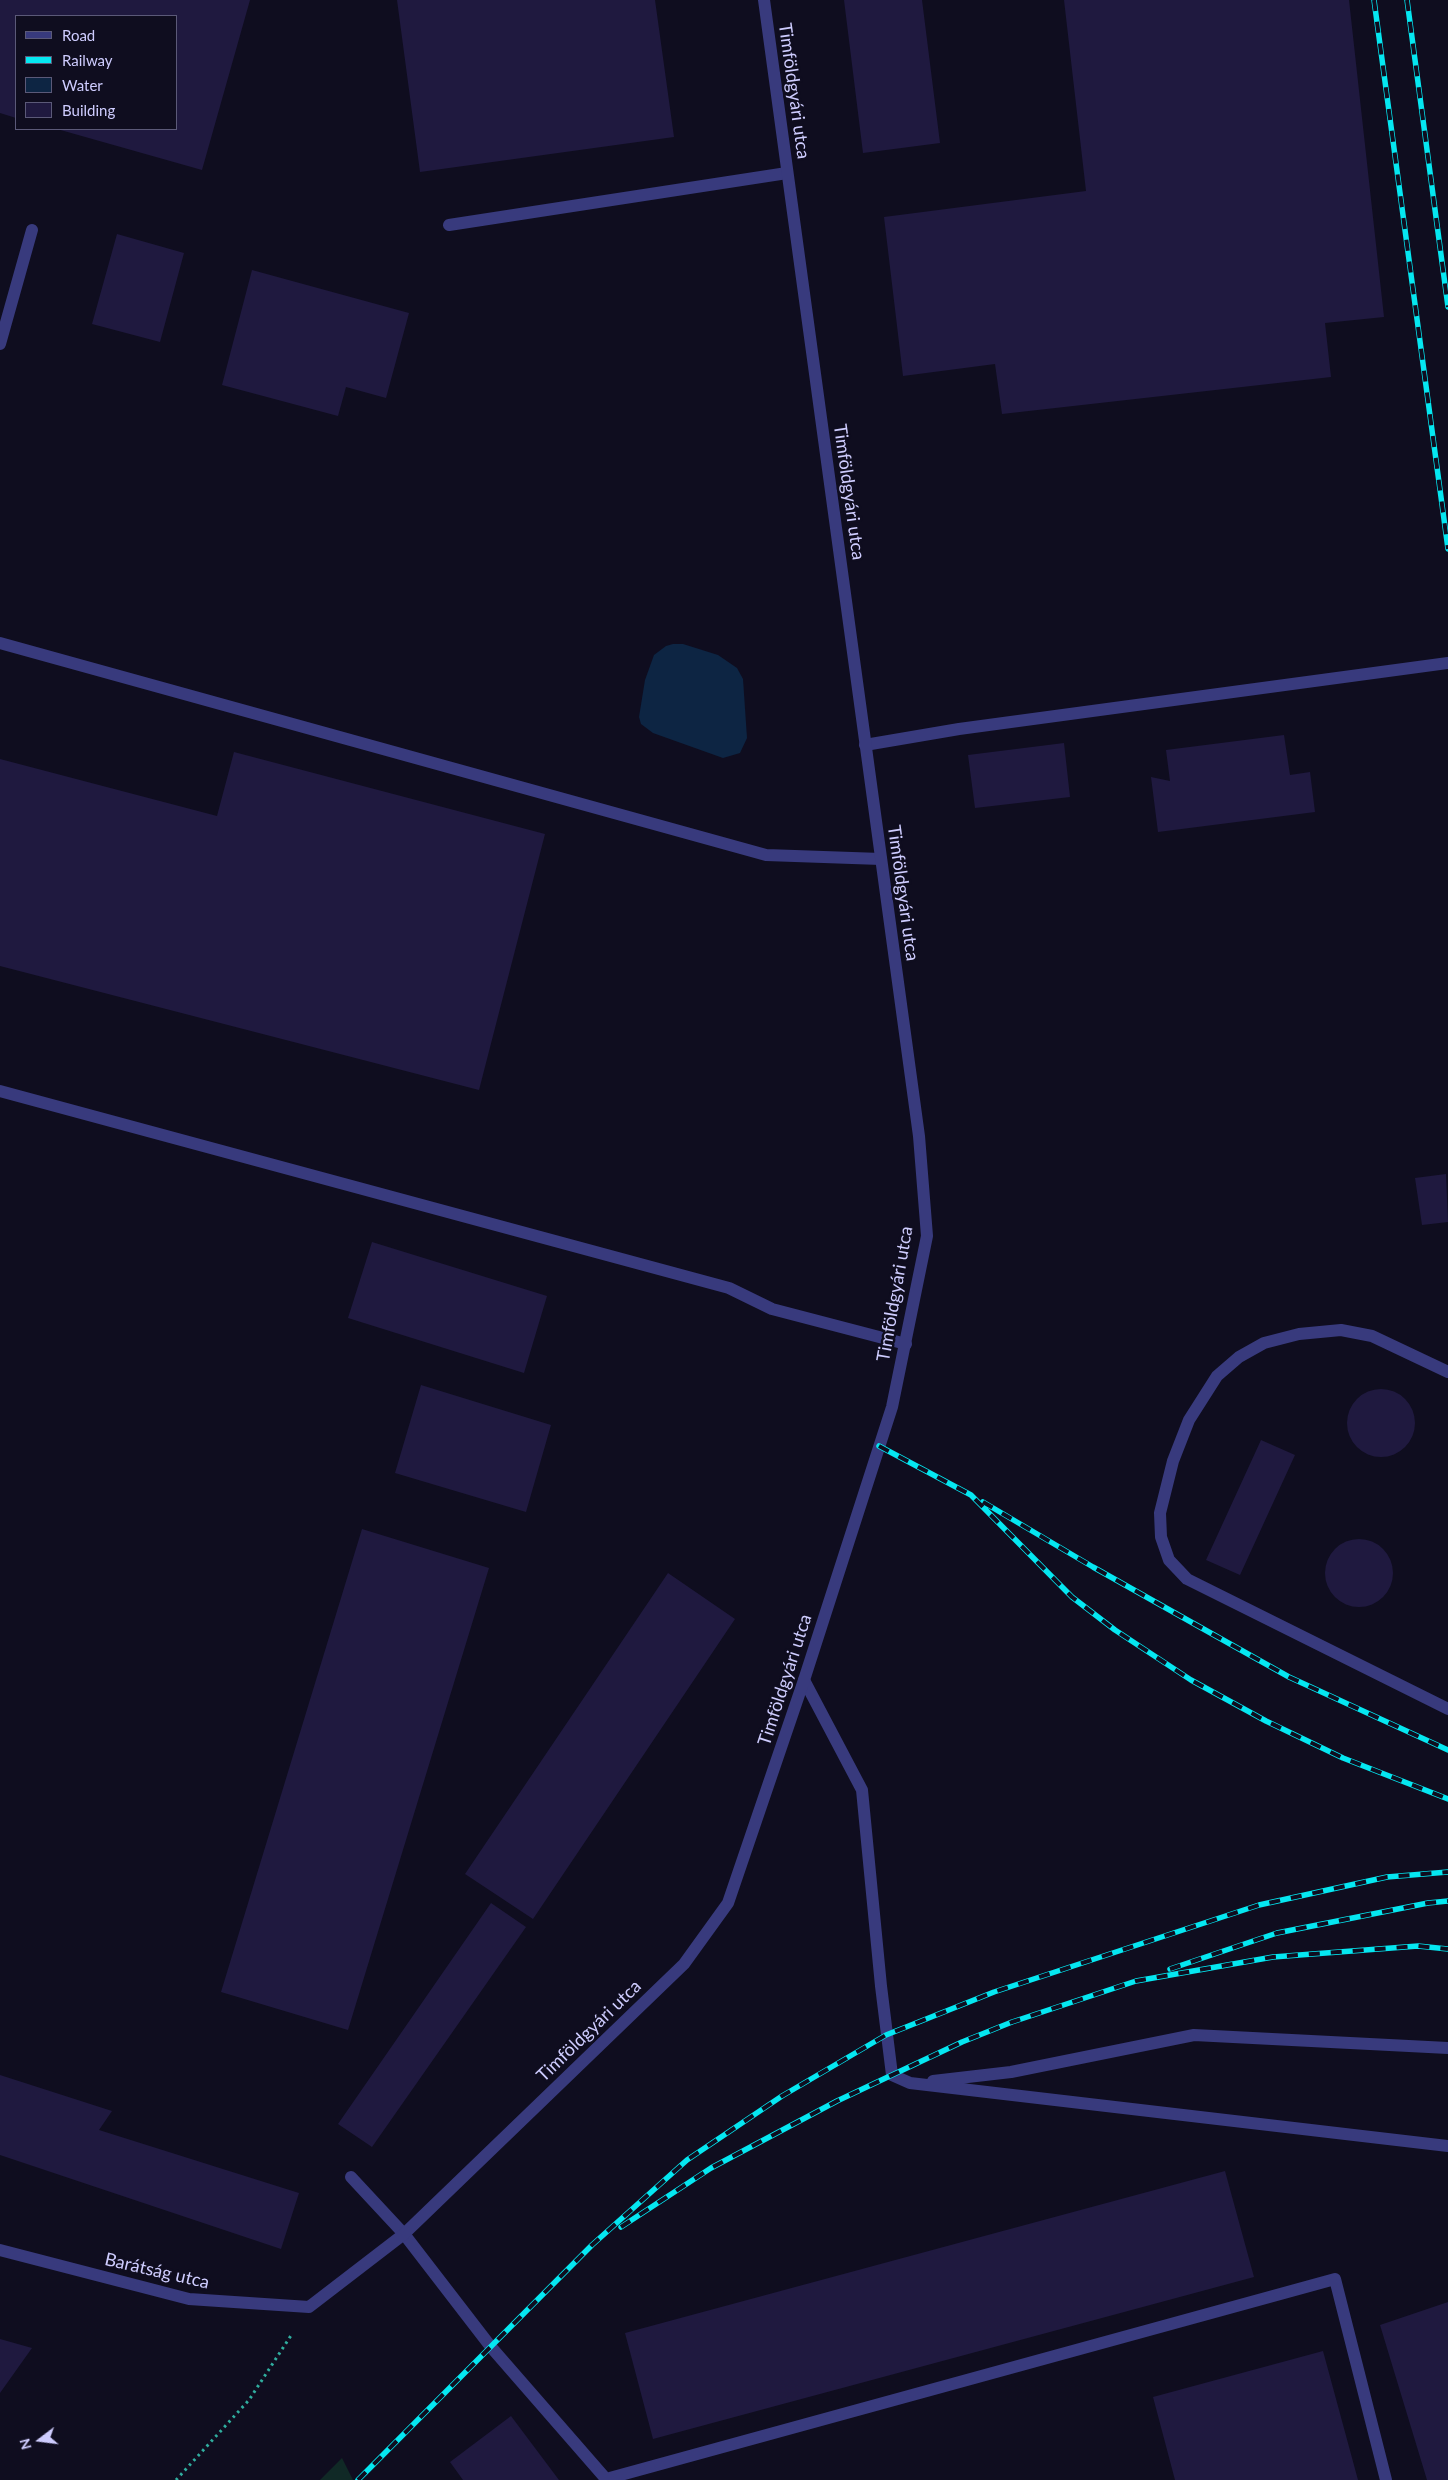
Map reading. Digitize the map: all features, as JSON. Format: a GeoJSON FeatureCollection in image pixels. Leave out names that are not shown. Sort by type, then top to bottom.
{"type":"FeatureCollection","features":[{"type":"Feature","properties":{"kind":"street","name":"Timföldgyári utca"},"geometry":{"type":"LineString","coordinates":[[309,2308],[404,2234],[684,1964],[728,1903],[804,1680],[892,1407],[906,1344],[927,1236],[919,1136],[764,0]]}},
{"type":"Feature","properties":{"kind":"street"},"geometry":{"type":"LineString","coordinates":[[449,225],[787,173]]}},
{"type":"Feature","properties":{"kind":"street"},"geometry":{"type":"LineString","coordinates":[[0,344],[32,230]]}},
{"type":"Feature","properties":{"kind":"street"},"geometry":{"type":"LineString","coordinates":[[0,643],[766,855],[881,859]]}},
{"type":"Feature","properties":{"kind":"street"},"geometry":{"type":"LineString","coordinates":[[865,745],[959,729],[1448,663]]}},
{"type":"Feature","properties":{"kind":"street"},"geometry":{"type":"LineString","coordinates":[[0,1091],[729,1288],[772,1309],[906,1344]]}},
{"type":"Feature","properties":{"kind":"street"},"geometry":{"type":"LineString","coordinates":[[1448,1372],[1372,1336],[1341,1330],[1299,1334],[1264,1342],[1239,1357],[1217,1376],[1189,1420],[1173,1461],[1160,1513],[1161,1537],[1169,1560],[1187,1579],[1448,1709]]}},
{"type":"Feature","properties":{"kind":"street"},"geometry":{"type":"LineString","coordinates":[[804,1680],[862,1790],[881,1986],[892,2075],[910,2083],[1448,2146]]}},
{"type":"Feature","properties":{"kind":"street"},"geometry":{"type":"LineString","coordinates":[[910,2083],[1011,2072],[1194,2035],[1448,2048]]}},
{"type":"Feature","properties":{"kind":"street"},"geometry":{"type":"LineString","coordinates":[[351,2177],[404,2234],[491,2347],[606,2480],[1335,2280],[1386,2480]]}},
{"type":"Feature","properties":{"kind":"street","name":"Barátság utca"},"geometry":{"type":"LineString","coordinates":[[0,2250],[189,2300],[309,2308]]}},
{"type":"Feature","properties":{"kind":"path"},"geometry":{"type":"LineString","coordinates":[[176,2480],[249,2400],[309,2308]]}},
{"type":"Feature","properties":{"kind":"green space"},"geometry":{"type":"Polygon","coordinates":[[[342,2458],[353,2480],[320,2480],[342,2458]]]}},
{"type":"Feature","properties":{"kind":"water"},"geometry":{"type":"Polygon","coordinates":[[[683,644],[718,655],[737,668],[743,679],[747,738],[740,753],[723,758],[653,733],[641,724],[639,717],[645,680],[654,655],[666,646],[683,644]]]}},
{"type":"Feature","properties":{"kind":"building"},"geometry":{"type":"Polygon","coordinates":[[[0,0],[250,0],[202,170],[61,130],[178,130],[178,15],[15,15],[15,118],[0,113],[0,0]]]}},
{"type":"Feature","properties":{"kind":"building"},"geometry":{"type":"Polygon","coordinates":[[[397,0],[655,0],[674,137],[420,172],[397,0]]]}},
{"type":"Feature","properties":{"kind":"building"},"geometry":{"type":"Polygon","coordinates":[[[844,0],[922,0],[940,143],[863,153],[844,0]]]}},
{"type":"Feature","properties":{"kind":"building"},"geometry":{"type":"Polygon","coordinates":[[[1064,0],[1349,0],[1384,317],[1325,323],[1331,377],[1002,414],[995,364],[903,376],[884,217],[1086,191],[1064,0]]]}},
{"type":"Feature","properties":{"kind":"building"},"geometry":{"type":"Polygon","coordinates":[[[117,234],[184,253],[160,342],[92,324],[117,234]]]}},
{"type":"Feature","properties":{"kind":"building"},"geometry":{"type":"Polygon","coordinates":[[[252,270],[409,313],[386,398],[346,387],[338,416],[222,385],[252,270]]]}},
{"type":"Feature","properties":{"kind":"building"},"geometry":{"type":"Polygon","coordinates":[[[1284,735],[1290,775],[1310,772],[1315,812],[1158,832],[1151,777],[1170,781],[1166,750],[1284,735]]]}},
{"type":"Feature","properties":{"kind":"building"},"geometry":{"type":"Polygon","coordinates":[[[1064,743],[1070,797],[975,808],[968,755],[1064,743]]]}},
{"type":"Feature","properties":{"kind":"building"},"geometry":{"type":"Polygon","coordinates":[[[234,752],[545,834],[479,1090],[0,966],[0,759],[217,816],[234,752]]]}},
{"type":"Feature","properties":{"kind":"building"},"geometry":{"type":"Polygon","coordinates":[[[1446,1174],[1448,1222],[1422,1225],[1415,1178],[1446,1174]]]}},
{"type":"Feature","properties":{"kind":"building"},"geometry":{"type":"Polygon","coordinates":[[[372,1242],[547,1296],[524,1373],[348,1318],[372,1242]]]}},
{"type":"Feature","properties":{"kind":"building"},"geometry":{"type":"Polygon","coordinates":[[[421,1385],[551,1425],[526,1512],[395,1473],[421,1385]]]}},
{"type":"Feature","properties":{"kind":"building"},"geometry":{"type":"Polygon","coordinates":[[[1381,1389],[1394,1392],[1405,1399],[1412,1410],[1415,1423],[1412,1436],[1405,1447],[1394,1454],[1381,1457],[1368,1454],[1357,1447],[1350,1436],[1347,1423],[1350,1410],[1357,1399],[1368,1392],[1381,1389]]]}},
{"type":"Feature","properties":{"kind":"building"},"geometry":{"type":"Polygon","coordinates":[[[1261,1440],[1295,1455],[1240,1575],[1206,1560],[1261,1440]]]}},
{"type":"Feature","properties":{"kind":"building"},"geometry":{"type":"Polygon","coordinates":[[[362,1529],[489,1568],[348,2030],[221,1992],[362,1529]]]}},
{"type":"Feature","properties":{"kind":"building"},"geometry":{"type":"Polygon","coordinates":[[[1359,1539],[1372,1542],[1383,1549],[1390,1560],[1393,1573],[1390,1586],[1383,1597],[1372,1604],[1359,1607],[1346,1604],[1335,1597],[1328,1586],[1325,1573],[1328,1560],[1335,1549],[1346,1542],[1359,1539]]]}},
{"type":"Feature","properties":{"kind":"building"},"geometry":{"type":"Polygon","coordinates":[[[668,1573],[735,1619],[533,1919],[465,1874],[668,1573]]]}},
{"type":"Feature","properties":{"kind":"building"},"geometry":{"type":"Polygon","coordinates":[[[491,1903],[526,1927],[372,2147],[338,2124],[491,1903]]]}},
{"type":"Feature","properties":{"kind":"building"},"geometry":{"type":"Polygon","coordinates":[[[0,2075],[112,2111],[99,2130],[299,2193],[281,2249],[0,2155],[0,2075]]]}},
{"type":"Feature","properties":{"kind":"building"},"geometry":{"type":"Polygon","coordinates":[[[1225,2171],[1254,2277],[653,2439],[625,2333],[1225,2171]]]}},
{"type":"Feature","properties":{"kind":"building"},"geometry":{"type":"Polygon","coordinates":[[[1448,2302],[1448,2480],[1427,2480],[1380,2325],[1448,2302]]]}},
{"type":"Feature","properties":{"kind":"building"},"geometry":{"type":"Polygon","coordinates":[[[0,2339],[32,2348],[0,2393],[0,2339]]]}},
{"type":"Feature","properties":{"kind":"building"},"geometry":{"type":"Polygon","coordinates":[[[1323,2351],[1358,2480],[1175,2480],[1153,2397],[1323,2351]]]}},
{"type":"Feature","properties":{"kind":"building"},"geometry":{"type":"Polygon","coordinates":[[[511,2416],[559,2480],[463,2480],[450,2462],[511,2416]]]}},
{"type":"Feature","properties":{"kind":"railway"},"geometry":{"type":"LineString","coordinates":[[1374,0],[1448,549]]}},
{"type":"Feature","properties":{"kind":"railway"},"geometry":{"type":"LineString","coordinates":[[1407,0],[1448,307]]}},
{"type":"Feature","properties":{"kind":"railway"},"geometry":{"type":"LineString","coordinates":[[879,1446],[971,1495],[1072,1597],[1115,1630],[1191,1680],[1266,1721],[1343,1758],[1448,1799]]}},
{"type":"Feature","properties":{"kind":"railway"},"geometry":{"type":"LineString","coordinates":[[983,1502],[1093,1567],[1289,1677],[1448,1750]]}},
{"type":"Feature","properties":{"kind":"railway"},"geometry":{"type":"LineString","coordinates":[[358,2480],[592,2245],[687,2160],[782,2096],[886,2035],[994,1992],[1259,1905],[1387,1877],[1448,1872]]}},
{"type":"Feature","properties":{"kind":"railway"},"geometry":{"type":"LineString","coordinates":[[1170,1969],[1277,1933],[1428,1903],[1448,1901]]}},
{"type":"Feature","properties":{"kind":"railway"},"geometry":{"type":"LineString","coordinates":[[621,2227],[711,2168],[837,2101],[962,2042],[1012,2022],[1136,1981],[1273,1957],[1418,1946],[1448,1949]]}}]}
